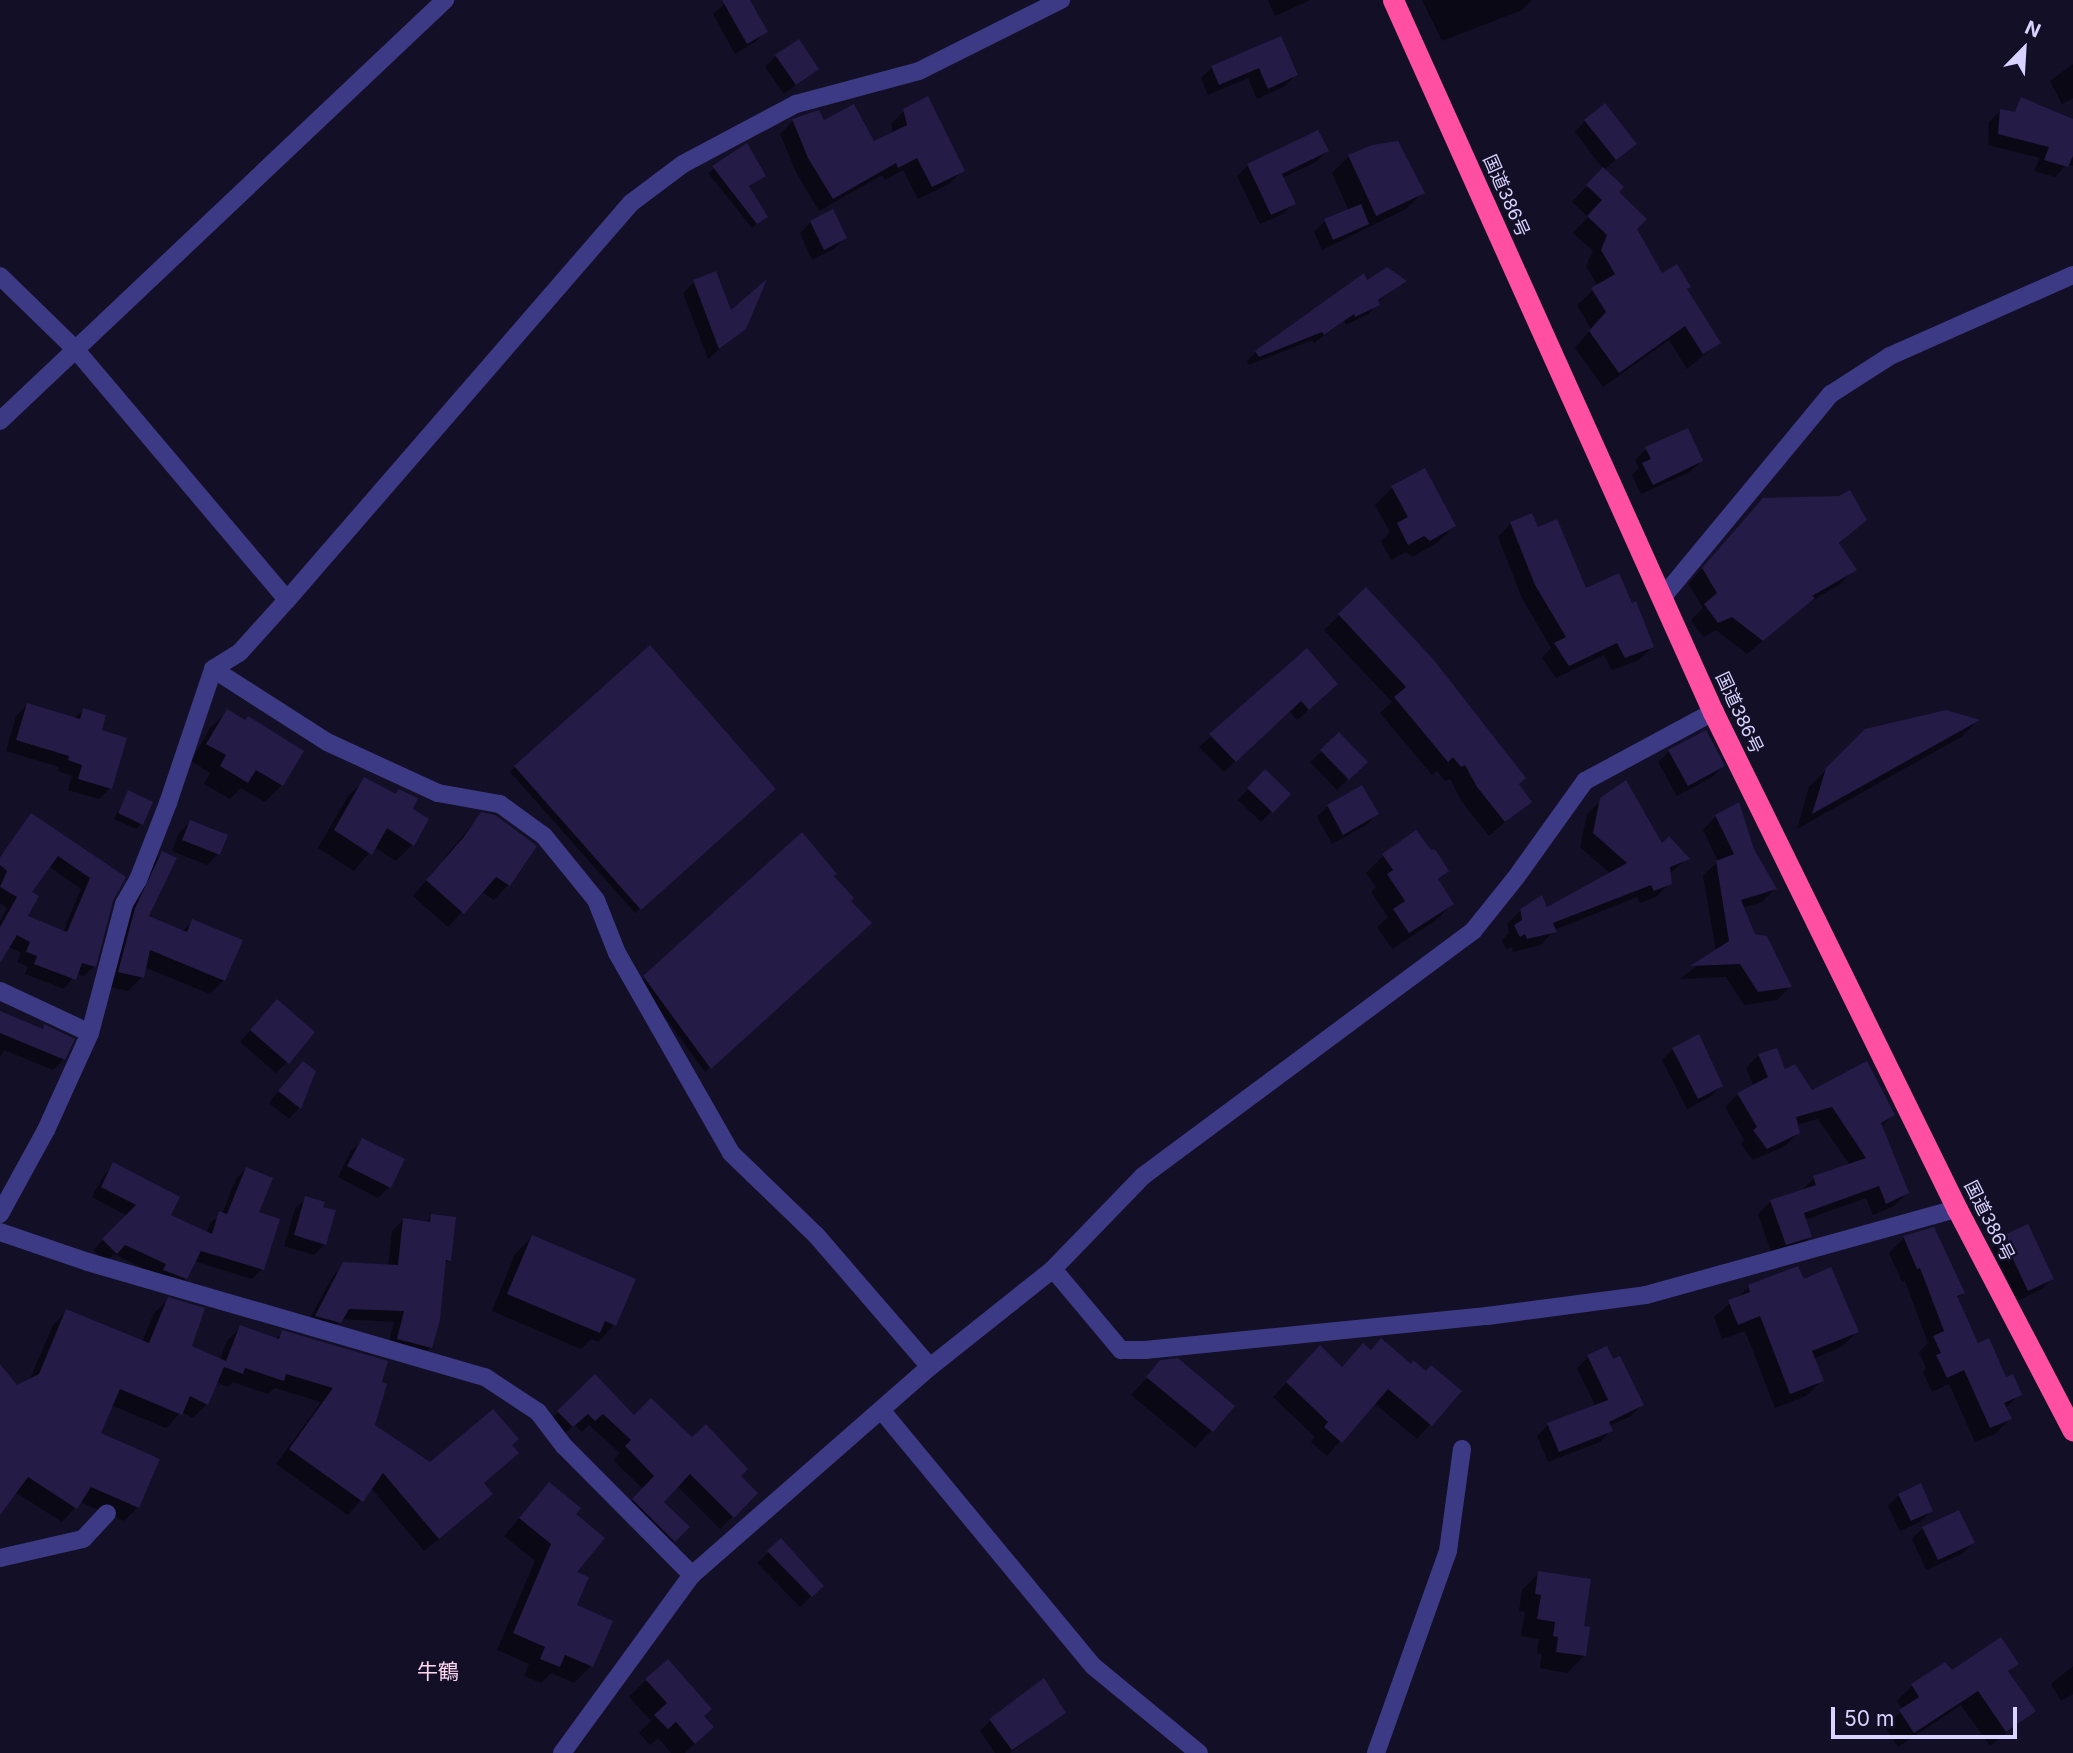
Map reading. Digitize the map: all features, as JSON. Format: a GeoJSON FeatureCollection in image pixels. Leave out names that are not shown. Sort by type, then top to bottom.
{"type":"FeatureCollection","features":[{"type":"Feature","properties":{"kind":"highway","name":"国道386号"},"geometry":{"type":"LineString","coordinates":[[1392,0],[1713,712],[1957,1209],[2073,1432]]}},
{"type":"Feature","properties":{"kind":"street"},"geometry":{"type":"LineString","coordinates":[[0,421],[445,0]]}},
{"type":"Feature","properties":{"kind":"street"},"geometry":{"type":"LineString","coordinates":[[0,1213],[46,1130],[90,1032],[124,904],[138,880],[168,803],[212,669],[240,652],[641,195],[683,163],[796,104],[919,71],[1061,0]]}},
{"type":"Feature","properties":{"kind":"street"},"geometry":{"type":"LineString","coordinates":[[1662,598],[1831,394],[1890,356],[2073,275]]}},
{"type":"Feature","properties":{"kind":"street"},"geometry":{"type":"LineString","coordinates":[[0,276],[76,350],[287,600]]}},
{"type":"Feature","properties":{"kind":"street"},"geometry":{"type":"LineString","coordinates":[[212,669],[327,742],[438,793],[500,804],[544,836],[596,900],[617,953],[731,1153],[816,1236],[930,1367]]}},
{"type":"Feature","properties":{"kind":"street"},"geometry":{"type":"LineString","coordinates":[[563,1753],[692,1575],[930,1367],[1054,1269],[1143,1177],[1473,931],[1517,876],[1585,781],[1713,712]]}},
{"type":"Feature","properties":{"kind":"street"},"geometry":{"type":"LineString","coordinates":[[0,991],[90,1032]]}},
{"type":"Feature","properties":{"kind":"street"},"geometry":{"type":"LineString","coordinates":[[1054,1269],[1121,1350],[1145,1350],[1487,1316],[1646,1295],[1957,1209]]}},
{"type":"Feature","properties":{"kind":"street"},"geometry":{"type":"LineString","coordinates":[[0,1232],[88,1262],[485,1377],[538,1412],[564,1446],[692,1575]]}},
{"type":"Feature","properties":{"kind":"street"},"geometry":{"type":"LineString","coordinates":[[882,1411],[1093,1666],[1199,1753]]}},
{"type":"Feature","properties":{"kind":"street"},"geometry":{"type":"LineString","coordinates":[[1376,1753],[1448,1551],[1462,1449]]}},
{"type":"Feature","properties":{"kind":"street"},"geometry":{"type":"LineString","coordinates":[[0,1558],[83,1539],[107,1513]]}},
{"type":"Feature","properties":{"kind":"building"},"geometry":{"type":"Polygon","coordinates":[[[722,0],[750,0],[768,32],[747,44],[722,0]]]}},
{"type":"Feature","properties":{"kind":"building"},"geometry":{"type":"Polygon","coordinates":[[[1281,36],[1298,75],[1268,89],[1259,68],[1219,85],[1211,66],[1281,36]]]}},
{"type":"Feature","properties":{"kind":"building"},"geometry":{"type":"Polygon","coordinates":[[[799,39],[819,69],[796,85],[775,55],[799,39]]]}},
{"type":"Feature","properties":{"kind":"building"},"geometry":{"type":"Polygon","coordinates":[[[928,96],[965,171],[932,187],[917,158],[898,168],[896,163],[833,199],[808,158],[792,119],[819,110],[824,120],[854,104],[874,141],[907,125],[903,109],[928,96]]]}},
{"type":"Feature","properties":{"kind":"building"},"geometry":{"type":"Polygon","coordinates":[[[2021,97],[2073,119],[2073,156],[2068,167],[2044,160],[2049,147],[1998,134],[2000,109],[2015,112],[2021,97]]]}},
{"type":"Feature","properties":{"kind":"building"},"geometry":{"type":"Polygon","coordinates":[[[1605,103],[1637,144],[1616,160],[1584,120],[1605,103]]]}},
{"type":"Feature","properties":{"kind":"building"},"geometry":{"type":"Polygon","coordinates":[[[1318,130],[1329,151],[1282,174],[1296,204],[1271,215],[1247,164],[1318,130]]]}},
{"type":"Feature","properties":{"kind":"building"},"geometry":{"type":"Polygon","coordinates":[[[1398,141],[1425,193],[1376,216],[1348,155],[1372,145],[1398,141]]]}},
{"type":"Feature","properties":{"kind":"building"},"geometry":{"type":"Polygon","coordinates":[[[747,143],[766,176],[749,186],[768,217],[757,224],[712,166],[747,143]]]}},
{"type":"Feature","properties":{"kind":"building"},"geometry":{"type":"Polygon","coordinates":[[[1603,167],[1624,187],[1619,192],[1647,219],[1637,229],[1662,273],[1677,264],[1691,287],[1687,289],[1721,343],[1703,354],[1685,326],[1619,373],[1589,331],[1606,312],[1591,288],[1615,274],[1601,250],[1607,235],[1587,216],[1602,200],[1586,185],[1603,167]]]}},
{"type":"Feature","properties":{"kind":"building"},"geometry":{"type":"Polygon","coordinates":[[[1361,204],[1369,224],[1333,240],[1324,219],[1361,204]]]}},
{"type":"Feature","properties":{"kind":"building"},"geometry":{"type":"Polygon","coordinates":[[[833,209],[847,238],[824,250],[810,221],[833,209]]]}},
{"type":"Feature","properties":{"kind":"building"},"geometry":{"type":"Polygon","coordinates":[[[1387,267],[1407,281],[1378,300],[1380,305],[1355,317],[1354,314],[1324,335],[1322,332],[1259,357],[1255,351],[1364,273],[1367,280],[1387,267]]]}},
{"type":"Feature","properties":{"kind":"building"},"geometry":{"type":"Polygon","coordinates":[[[716,271],[731,310],[767,279],[746,329],[719,349],[693,280],[716,271]]]}},
{"type":"Feature","properties":{"kind":"building"},"geometry":{"type":"Polygon","coordinates":[[[1688,428],[1703,461],[1653,485],[1642,463],[1651,459],[1645,447],[1688,428]]]}},
{"type":"Feature","properties":{"kind":"building"},"geometry":{"type":"Polygon","coordinates":[[[1425,468],[1456,526],[1430,541],[1424,536],[1408,545],[1397,523],[1408,517],[1391,486],[1425,468]]]}},
{"type":"Feature","properties":{"kind":"building"},"geometry":{"type":"Polygon","coordinates":[[[1850,490],[1867,520],[1839,543],[1857,570],[1812,596],[1815,598],[1763,641],[1732,617],[1718,623],[1704,604],[1717,593],[1702,568],[1763,498],[1839,496],[1850,490]]]}},
{"type":"Feature","properties":{"kind":"building"},"geometry":{"type":"Polygon","coordinates":[[[1532,513],[1538,527],[1557,519],[1586,588],[1619,573],[1632,603],[1636,601],[1654,647],[1625,658],[1617,643],[1569,666],[1554,643],[1566,637],[1535,585],[1510,522],[1532,513]]]}},
{"type":"Feature","properties":{"kind":"building"},"geometry":{"type":"Polygon","coordinates":[[[1366,587],[1433,659],[1526,778],[1519,784],[1532,802],[1505,822],[1477,787],[1465,765],[1461,767],[1453,757],[1448,762],[1394,697],[1406,687],[1338,614],[1366,587]]]}},
{"type":"Feature","properties":{"kind":"building"},"geometry":{"type":"Polygon","coordinates":[[[650,645],[776,789],[641,910],[514,766],[650,645]]]}},
{"type":"Feature","properties":{"kind":"building"},"geometry":{"type":"Polygon","coordinates":[[[1307,648],[1338,684],[1309,710],[1301,701],[1236,762],[1209,734],[1307,648]]]}},
{"type":"Feature","properties":{"kind":"building"},"geometry":{"type":"Polygon","coordinates":[[[27,703],[80,719],[83,708],[106,715],[102,730],[127,738],[112,789],[78,779],[82,765],[68,760],[69,756],[16,740],[27,703]]]}},
{"type":"Feature","properties":{"kind":"building"},"geometry":{"type":"Polygon","coordinates":[[[227,709],[245,720],[248,716],[304,751],[283,786],[256,770],[248,783],[220,766],[226,755],[206,744],[227,709]]]}},
{"type":"Feature","properties":{"kind":"building"},"geometry":{"type":"Polygon","coordinates":[[[1946,710],[1980,720],[1812,814],[1826,768],[1865,729],[1946,710]]]}},
{"type":"Feature","properties":{"kind":"building"},"geometry":{"type":"Polygon","coordinates":[[[1706,730],[1725,766],[1688,786],[1668,750],[1706,730]]]}},
{"type":"Feature","properties":{"kind":"building"},"geometry":{"type":"Polygon","coordinates":[[[1339,732],[1368,762],[1349,780],[1320,750],[1339,732]]]}},
{"type":"Feature","properties":{"kind":"building"},"geometry":{"type":"Polygon","coordinates":[[[1265,769],[1291,794],[1273,813],[1247,788],[1265,769]]]}},
{"type":"Feature","properties":{"kind":"building"},"geometry":{"type":"Polygon","coordinates":[[[364,777],[396,794],[398,789],[418,798],[413,809],[429,819],[414,846],[387,828],[372,855],[334,830],[364,777]]]}},
{"type":"Feature","properties":{"kind":"building"},"geometry":{"type":"Polygon","coordinates":[[[1626,780],[1662,843],[1669,836],[1690,859],[1670,867],[1672,884],[1654,891],[1651,885],[1553,923],[1557,932],[1527,939],[1525,934],[1520,937],[1514,925],[1522,920],[1520,909],[1542,895],[1547,907],[1627,863],[1593,833],[1600,798],[1626,780]]]}},
{"type":"Feature","properties":{"kind":"building"},"geometry":{"type":"Polygon","coordinates":[[[1362,785],[1379,814],[1343,835],[1327,805],[1362,785]]]}},
{"type":"Feature","properties":{"kind":"building"},"geometry":{"type":"Polygon","coordinates":[[[128,790],[153,802],[143,825],[118,813],[128,790]]]}},
{"type":"Feature","properties":{"kind":"building"},"geometry":{"type":"Polygon","coordinates":[[[1739,802],[1754,849],[1777,889],[1741,900],[1755,934],[1767,936],[1792,987],[1758,992],[1740,964],[1690,966],[1729,941],[1716,861],[1734,854],[1715,815],[1739,802]]]}},
{"type":"Feature","properties":{"kind":"building"},"geometry":{"type":"Polygon","coordinates":[[[481,812],[495,815],[537,846],[510,886],[496,877],[464,914],[426,880],[463,838],[481,812]]]}},
{"type":"Feature","properties":{"kind":"building"},"geometry":{"type":"Polygon","coordinates":[[[31,813],[126,877],[113,901],[96,967],[82,963],[76,980],[34,964],[37,956],[26,952],[30,942],[17,935],[0,963],[0,927],[17,897],[0,887],[7,871],[0,865],[0,857],[31,813]],[[58,856],[32,892],[39,896],[28,916],[67,932],[90,878],[58,856]]]}},
{"type":"Feature","properties":{"kind":"building"},"geometry":{"type":"Polygon","coordinates":[[[190,820],[228,835],[220,855],[182,840],[190,820]]]}},
{"type":"Feature","properties":{"kind":"building"},"geometry":{"type":"Polygon","coordinates":[[[1416,830],[1431,850],[1435,849],[1449,871],[1438,879],[1454,904],[1409,933],[1393,909],[1405,901],[1387,874],[1393,870],[1382,854],[1416,830]]]}},
{"type":"Feature","properties":{"kind":"building"},"geometry":{"type":"Polygon","coordinates":[[[802,832],[837,874],[834,876],[854,898],[851,901],[872,923],[711,1069],[643,976],[802,832]]]}},
{"type":"Feature","properties":{"kind":"building"},"geometry":{"type":"Polygon","coordinates":[[[162,851],[177,858],[149,916],[187,932],[192,919],[243,940],[225,981],[150,950],[144,978],[118,972],[135,908],[162,851]]]}},
{"type":"Feature","properties":{"kind":"building"},"geometry":{"type":"Polygon","coordinates":[[[277,999],[315,1032],[289,1064],[250,1030],[277,999]]]}},
{"type":"Feature","properties":{"kind":"building"},"geometry":{"type":"Polygon","coordinates":[[[0,1011],[43,1029],[44,1024],[75,1039],[65,1060],[0,1033],[0,1011]]]}},
{"type":"Feature","properties":{"kind":"building"},"geometry":{"type":"Polygon","coordinates":[[[1699,1034],[1723,1086],[1698,1099],[1672,1048],[1699,1034]]]}},
{"type":"Feature","properties":{"kind":"building"},"geometry":{"type":"Polygon","coordinates":[[[1777,1048],[1785,1069],[1795,1064],[1812,1090],[1867,1061],[1895,1115],[1881,1123],[1909,1193],[1886,1204],[1879,1186],[1804,1213],[1812,1237],[1786,1245],[1770,1200],[1816,1185],[1813,1176],[1866,1158],[1832,1107],[1796,1117],[1800,1133],[1767,1149],[1753,1130],[1757,1127],[1737,1093],[1768,1077],[1758,1054],[1777,1048]]]}},
{"type":"Feature","properties":{"kind":"building"},"geometry":{"type":"Polygon","coordinates":[[[303,1061],[316,1071],[301,1109],[278,1091],[303,1061]]]}},
{"type":"Feature","properties":{"kind":"building"},"geometry":{"type":"Polygon","coordinates":[[[362,1138],[405,1159],[391,1188],[347,1166],[362,1138]]]}},
{"type":"Feature","properties":{"kind":"building"},"geometry":{"type":"Polygon","coordinates":[[[113,1162],[180,1197],[171,1215],[212,1234],[219,1211],[227,1214],[246,1167],[273,1178],[259,1212],[280,1219],[264,1270],[201,1251],[187,1279],[163,1270],[166,1264],[125,1245],[117,1254],[102,1239],[136,1205],[101,1187],[113,1162]]]}},
{"type":"Feature","properties":{"kind":"building"},"geometry":{"type":"Polygon","coordinates":[[[305,1196],[325,1202],[323,1207],[336,1210],[326,1245],[294,1235],[305,1196]]]}},
{"type":"Feature","properties":{"kind":"building"},"geometry":{"type":"Polygon","coordinates":[[[431,1214],[456,1217],[451,1261],[446,1260],[440,1320],[432,1348],[397,1339],[404,1311],[349,1309],[341,1323],[315,1316],[343,1262],[398,1265],[403,1218],[430,1222],[431,1214]]]}},
{"type":"Feature","properties":{"kind":"building"},"geometry":{"type":"Polygon","coordinates":[[[2028,1224],[2054,1279],[2028,1291],[2002,1236],[2028,1224]]]}},
{"type":"Feature","properties":{"kind":"building"},"geometry":{"type":"Polygon","coordinates":[[[1934,1227],[1965,1293],[1957,1296],[1978,1343],[1989,1338],[2006,1377],[2013,1374],[2022,1395],[2004,1403],[2012,1419],[1990,1428],[1964,1370],[1947,1378],[1936,1355],[1941,1353],[1933,1336],[1944,1331],[1920,1268],[1917,1269],[1903,1236],[1934,1227]]]}},
{"type":"Feature","properties":{"kind":"building"},"geometry":{"type":"Polygon","coordinates":[[[532,1235],[636,1279],[616,1326],[605,1321],[600,1333],[507,1294],[532,1235]]]}},
{"type":"Feature","properties":{"kind":"building"},"geometry":{"type":"Polygon","coordinates":[[[1798,1266],[1804,1279],[1831,1267],[1859,1332],[1812,1351],[1824,1381],[1790,1394],[1760,1316],[1738,1325],[1728,1300],[1750,1292],[1748,1285],[1798,1266]]]}},
{"type":"Feature","properties":{"kind":"building"},"geometry":{"type":"Polygon","coordinates":[[[168,1297],[205,1308],[192,1346],[226,1361],[240,1325],[279,1339],[282,1330],[388,1361],[382,1382],[387,1384],[375,1425],[430,1462],[493,1409],[519,1439],[512,1445],[519,1453],[484,1483],[493,1494],[439,1539],[383,1473],[363,1502],[289,1449],[333,1388],[286,1374],[284,1381],[245,1368],[243,1374],[224,1367],[208,1405],[190,1396],[182,1415],[120,1389],[101,1433],[160,1459],[139,1508],[91,1487],[77,1509],[28,1477],[0,1515],[0,1364],[17,1385],[39,1374],[66,1309],[149,1343],[168,1297]]]}},
{"type":"Feature","properties":{"kind":"building"},"geometry":{"type":"Polygon","coordinates":[[[1381,1338],[1411,1364],[1413,1360],[1426,1371],[1431,1365],[1462,1391],[1432,1426],[1388,1389],[1342,1443],[1324,1427],[1328,1422],[1286,1382],[1320,1345],[1342,1367],[1363,1343],[1371,1350],[1381,1338]]]}},
{"type":"Feature","properties":{"kind":"building"},"geometry":{"type":"Polygon","coordinates":[[[1607,1346],[1613,1359],[1620,1356],[1644,1405],[1609,1422],[1613,1431],[1559,1452],[1547,1423],[1608,1400],[1587,1355],[1607,1346]]]}},
{"type":"Feature","properties":{"kind":"building"},"geometry":{"type":"Polygon","coordinates":[[[1178,1358],[1235,1406],[1213,1432],[1146,1377],[1160,1360],[1178,1358]]]}},
{"type":"Feature","properties":{"kind":"building"},"geometry":{"type":"Polygon","coordinates":[[[595,1374],[634,1415],[651,1398],[692,1437],[706,1424],[748,1469],[741,1476],[758,1493],[734,1518],[690,1474],[664,1502],[690,1527],[675,1542],[632,1499],[654,1476],[625,1446],[631,1440],[603,1414],[595,1421],[588,1414],[573,1427],[557,1411],[595,1374]]]}},
{"type":"Feature","properties":{"kind":"building"},"geometry":{"type":"Polygon","coordinates":[[[549,1482],[581,1508],[576,1514],[605,1538],[577,1572],[589,1577],[577,1605],[613,1621],[593,1667],[565,1655],[560,1667],[540,1659],[545,1647],[513,1633],[551,1544],[519,1518],[549,1482]]]}},
{"type":"Feature","properties":{"kind":"building"},"geometry":{"type":"Polygon","coordinates":[[[1921,1483],[1933,1511],[1911,1521],[1898,1494],[1921,1483]]]}},
{"type":"Feature","properties":{"kind":"building"},"geometry":{"type":"Polygon","coordinates":[[[1959,1510],[1975,1543],[1938,1560],[1922,1527],[1959,1510]]]}},
{"type":"Feature","properties":{"kind":"building"},"geometry":{"type":"Polygon","coordinates":[[[781,1538],[824,1586],[812,1597],[767,1551],[781,1538]]]}},
{"type":"Feature","properties":{"kind":"building"},"geometry":{"type":"Polygon","coordinates":[[[1538,1571],[1591,1579],[1584,1626],[1590,1627],[1586,1656],[1556,1652],[1558,1637],[1553,1636],[1555,1622],[1537,1619],[1541,1595],[1535,1594],[1538,1571]]]}},
{"type":"Feature","properties":{"kind":"building"},"geometry":{"type":"Polygon","coordinates":[[[2001,1637],[2019,1664],[2008,1671],[2036,1711],[2006,1732],[1978,1691],[1914,1733],[1899,1710],[1919,1697],[1911,1684],[1945,1662],[1952,1670],[2001,1637]]]}},
{"type":"Feature","properties":{"kind":"building"},"geometry":{"type":"Polygon","coordinates":[[[668,1659],[712,1709],[704,1716],[714,1727],[695,1744],[676,1722],[668,1729],[654,1715],[667,1703],[645,1679],[668,1659]]]}},
{"type":"Feature","properties":{"kind":"building"},"geometry":{"type":"Polygon","coordinates":[[[1044,1678],[1066,1713],[1012,1750],[989,1719],[1044,1678]]]}},
{"type":"Feature","properties":{"kind":"district","name":"牛鶴"},"geometry":{"type":"Point","coordinates":[438,1672]}}]}
